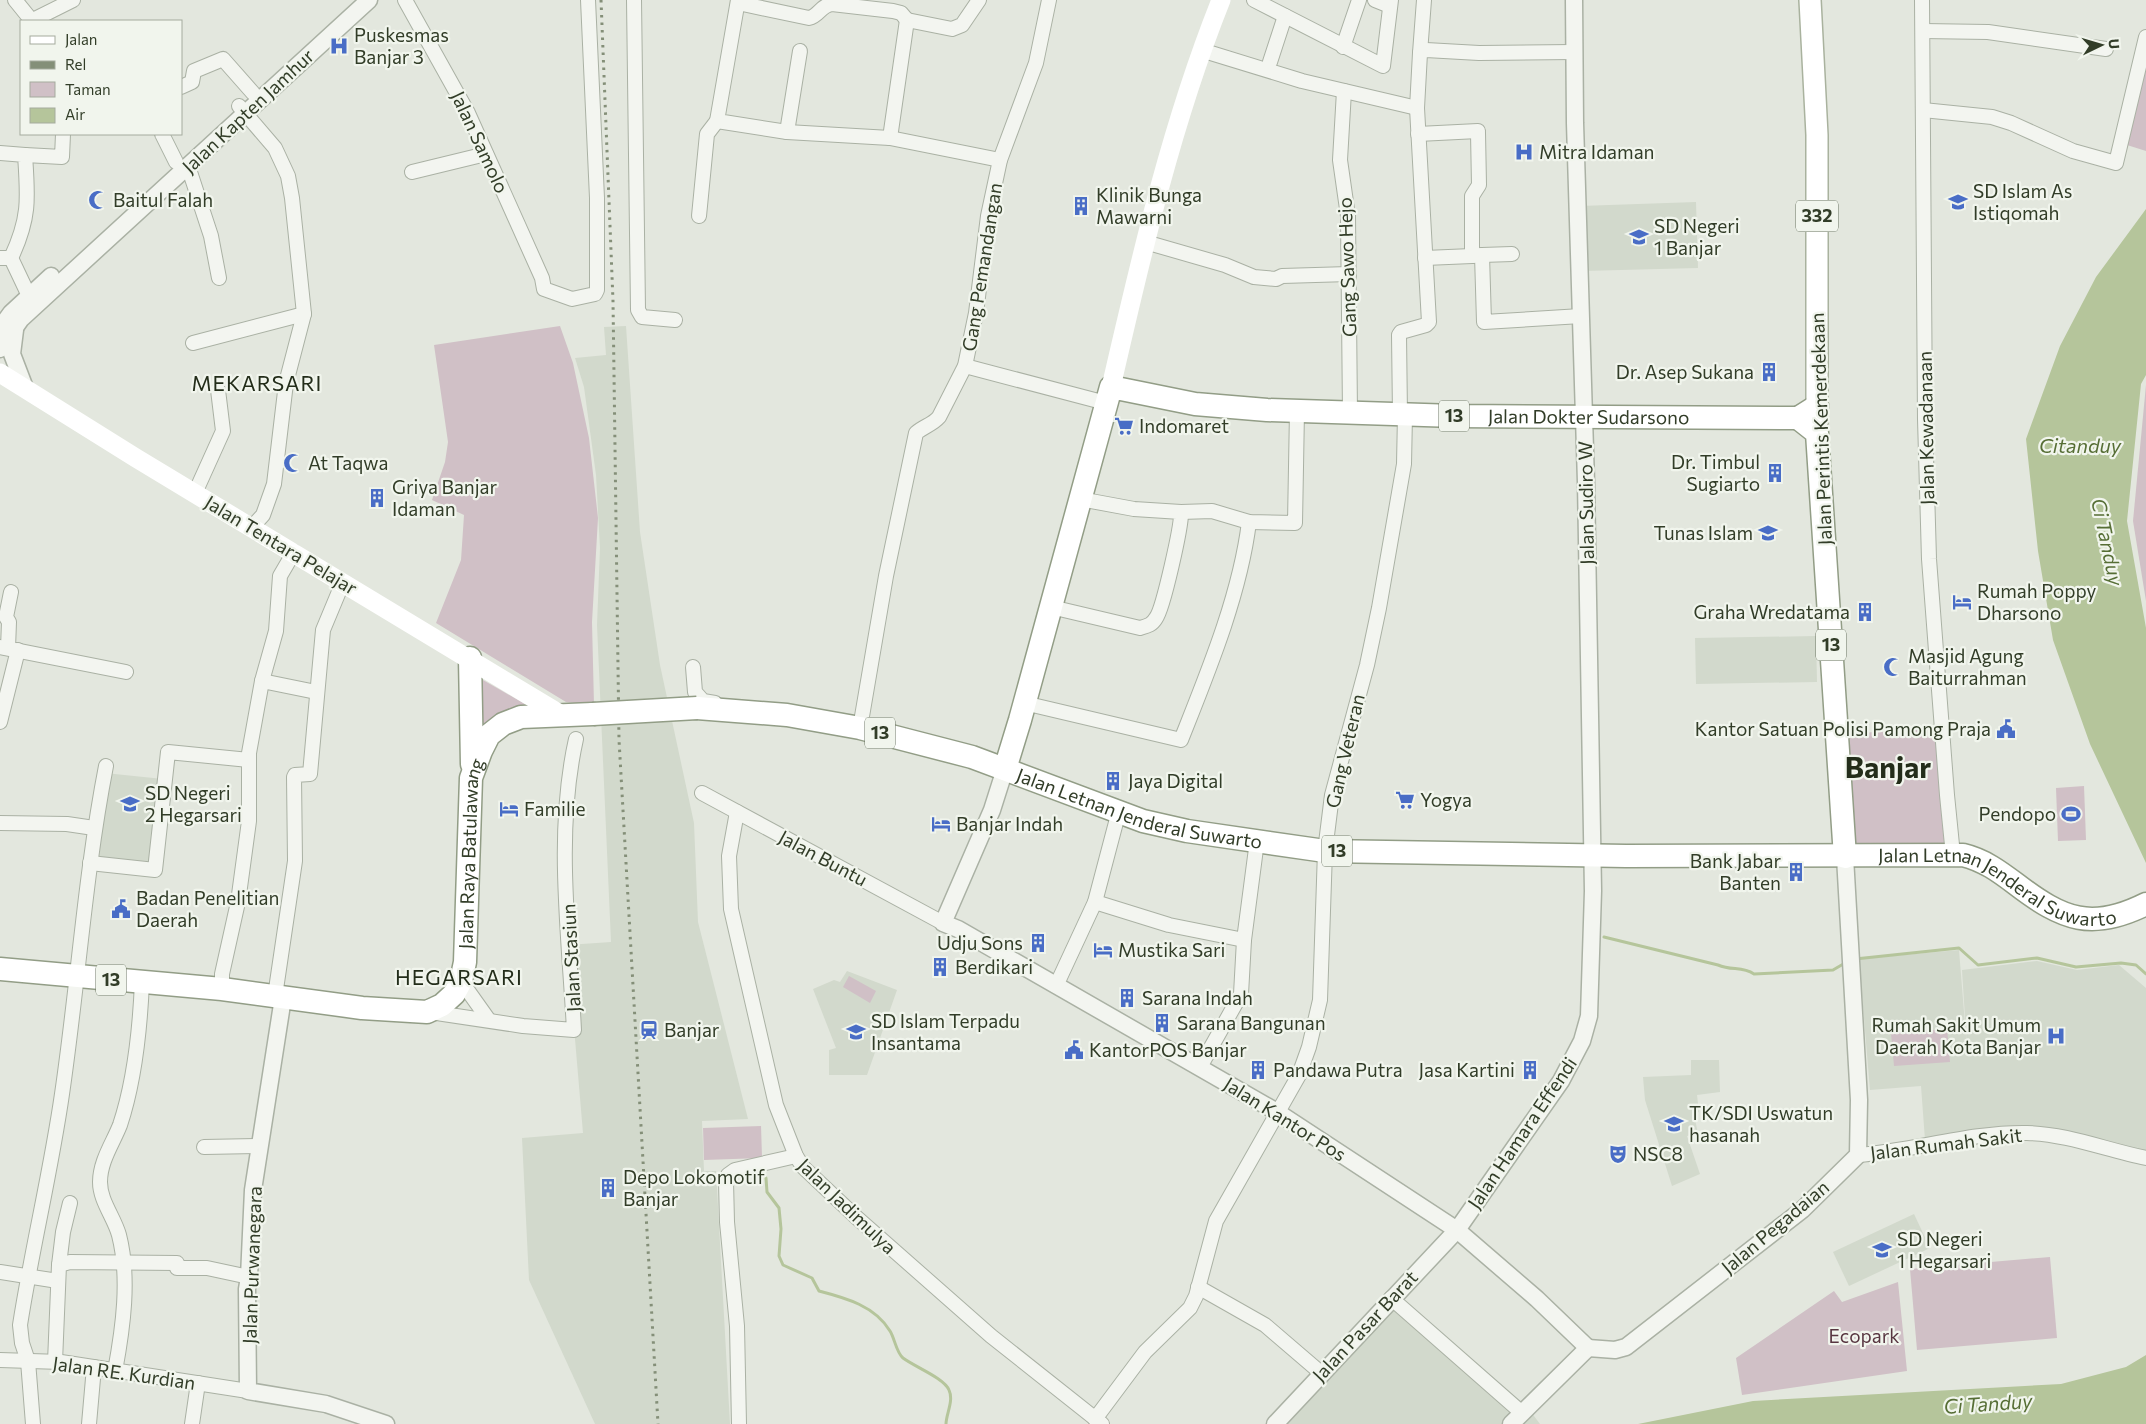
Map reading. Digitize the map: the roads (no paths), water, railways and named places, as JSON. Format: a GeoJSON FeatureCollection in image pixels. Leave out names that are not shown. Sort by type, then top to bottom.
{"type":"FeatureCollection","features":[{"type":"Feature","properties":{"kind":"highway"},"geometry":{"type":"LineString","coordinates":[[1005,769],[1108,395]]}},
{"type":"Feature","properties":{"kind":"highway","name":"Jalan Dokter Sudarsono"},"geometry":{"type":"LineString","coordinates":[[1108,395],[1297,412],[1403,415],[1798,418]]}},
{"type":"Feature","properties":{"kind":"highway"},"geometry":{"type":"LineString","coordinates":[[1817,406],[1798,418],[1817,433]]}},
{"type":"Feature","properties":{"kind":"highway","name":"Jalan Perintis Kemerdekaan"},"geometry":{"type":"LineString","coordinates":[[1817,433],[1844,857]]}},
{"type":"Feature","properties":{"kind":"highway"},"geometry":{"type":"LineString","coordinates":[[470,658],[471,778]]}},
{"type":"Feature","properties":{"kind":"highway","name":"Jalan Letnan Jenderal Suwarto"},"geometry":{"type":"LineString","coordinates":[[697,708],[787,715],[856,727],[972,757],[1142,821],[1187,831],[1325,851],[1592,855]]}},
{"type":"Feature","properties":{"kind":"highway","name":"Jalan Raya Batulawang"},"geometry":{"type":"LineString","coordinates":[[426,1012],[448,1000],[461,981],[465,962],[471,778],[489,735],[503,724],[521,717],[697,708]]}},
{"type":"Feature","properties":{"kind":"highway","name":"Jalan Letnan Jenderal Suwarto"},"geometry":{"type":"LineString","coordinates":[[1844,857],[1952,851],[1993,866],[2037,900],[2067,916],[2101,920],[2128,913],[2146,904]]}},
{"type":"Feature","properties":{"kind":"highway","name":"13"},"geometry":{"type":"LineString","coordinates":[[1592,855],[1844,857]]}},
{"type":"Feature","properties":{"kind":"highway","name":"13"},"geometry":{"type":"LineString","coordinates":[[0,969],[222,989],[362,1008],[426,1012]]}},
{"type":"Feature","properties":{"kind":"main road"},"geometry":{"type":"LineString","coordinates":[[1108,395],[1145,242],[1201,50],[1221,0]]}},
{"type":"Feature","properties":{"kind":"main road","name":"Jalan Perintis Kemerdekaan"},"geometry":{"type":"LineString","coordinates":[[1810,0],[1817,135],[1817,433]]}},
{"type":"Feature","properties":{"kind":"main road","name":"Jalan Tentara Pelajar"},"geometry":{"type":"LineString","coordinates":[[0,373],[563,716]]}},
{"type":"Feature","properties":{"kind":"street"},"geometry":{"type":"LineString","coordinates":[[15,0],[30,20]]}},
{"type":"Feature","properties":{"kind":"street"},"geometry":{"type":"LineString","coordinates":[[33,20],[73,0]]}},
{"type":"Feature","properties":{"kind":"street","name":"Jalan Kapten Jamhur"},"geometry":{"type":"LineString","coordinates":[[242,110],[253,93],[354,0]]}},
{"type":"Feature","properties":{"kind":"street","name":"Jalan Kapten Jamhur"},"geometry":{"type":"LineString","coordinates":[[0,349],[11,316],[242,110],[369,0]]}},
{"type":"Feature","properties":{"kind":"street","name":"Jalan Samolo"},"geometry":{"type":"LineString","coordinates":[[405,0],[468,113],[542,278],[544,289],[572,299],[595,294],[597,290],[597,198],[588,0]]}},
{"type":"Feature","properties":{"kind":"street"},"geometry":{"type":"LineString","coordinates":[[634,0],[638,310],[642,317],[674,320]]}},
{"type":"Feature","properties":{"kind":"street"},"geometry":{"type":"LineString","coordinates":[[699,216],[707,134],[717,121],[738,1],[809,18],[816,15],[826,5],[832,4],[893,11],[901,13],[907,20],[952,29],[962,25],[979,0]]}},
{"type":"Feature","properties":{"kind":"street","name":"Gang Pemandangan"},"geometry":{"type":"LineString","coordinates":[[856,727],[916,433],[924,426],[933,424],[939,417],[965,366],[976,313],[988,216],[1000,160],[1036,63],[1049,0]]}},
{"type":"Feature","properties":{"kind":"street"},"geometry":{"type":"LineString","coordinates":[[1254,0],[1383,66],[1390,3],[1375,0]]}},
{"type":"Feature","properties":{"kind":"street"},"geometry":{"type":"LineString","coordinates":[[1343,47],[1359,0]]}},
{"type":"Feature","properties":{"kind":"street"},"geometry":{"type":"LineString","coordinates":[[1424,0],[1417,108],[1425,258],[1512,254]]}},
{"type":"Feature","properties":{"kind":"street","name":"Jalan Sudiro W"},"geometry":{"type":"LineString","coordinates":[[1574,0],[1592,855]]}},
{"type":"Feature","properties":{"kind":"street","name":"Jalan Kewadanaan"},"geometry":{"type":"LineString","coordinates":[[1922,0],[1925,419],[1929,560],[1952,851]]}},
{"type":"Feature","properties":{"kind":"street"},"geometry":{"type":"LineString","coordinates":[[1270,62],[1285,16]]}},
{"type":"Feature","properties":{"kind":"street"},"geometry":{"type":"LineString","coordinates":[[890,138],[907,20]]}},
{"type":"Feature","properties":{"kind":"street"},"geometry":{"type":"LineString","coordinates":[[1923,31],[1988,32],[2106,49]]}},
{"type":"Feature","properties":{"kind":"street"},"geometry":{"type":"LineString","coordinates":[[1923,110],[1992,117],[2012,123],[2073,151],[2116,163],[2146,37]]}},
{"type":"Feature","properties":{"kind":"street"},"geometry":{"type":"LineString","coordinates":[[1201,50],[1302,82],[1417,108]]}},
{"type":"Feature","properties":{"kind":"street"},"geometry":{"type":"LineString","coordinates":[[1420,53],[1426,50],[1479,53],[1574,52]]}},
{"type":"Feature","properties":{"kind":"street"},"geometry":{"type":"LineString","coordinates":[[787,132],[800,51]]}},
{"type":"Feature","properties":{"kind":"street"},"geometry":{"type":"LineString","coordinates":[[182,87],[192,82],[194,72],[223,59],[253,93]]}},
{"type":"Feature","properties":{"kind":"street","name":"Gang Sawo Hejo"},"geometry":{"type":"LineString","coordinates":[[1344,91],[1340,160],[1348,216],[1350,413]]}},
{"type":"Feature","properties":{"kind":"street"},"geometry":{"type":"LineString","coordinates":[[242,110],[275,148],[288,176],[304,314],[286,383],[274,484],[263,515],[252,528]]}},
{"type":"Feature","properties":{"kind":"street"},"geometry":{"type":"LineString","coordinates":[[717,121],[787,132],[890,138],[1000,160]]}},
{"type":"Feature","properties":{"kind":"street"},"geometry":{"type":"LineString","coordinates":[[1418,134],[1478,132],[1479,184],[1472,196],[1484,322],[1581,316]]}},
{"type":"Feature","properties":{"kind":"street"},"geometry":{"type":"LineString","coordinates":[[0,153],[62,157],[63,135]]}},
{"type":"Feature","properties":{"kind":"street"},"geometry":{"type":"LineString","coordinates":[[163,135],[182,164],[211,236],[219,278]]}},
{"type":"Feature","properties":{"kind":"street"},"geometry":{"type":"LineString","coordinates":[[412,172],[486,154]]}},
{"type":"Feature","properties":{"kind":"street"},"geometry":{"type":"LineString","coordinates":[[25,155],[28,198],[23,232],[5,258],[29,296]]}},
{"type":"Feature","properties":{"kind":"street","name":"Jalan Kapten Jamhur"},"geometry":{"type":"LineString","coordinates":[[0,328],[29,296],[118,222]]}},
{"type":"Feature","properties":{"kind":"street"},"geometry":{"type":"LineString","coordinates":[[1145,242],[1225,264],[1254,277],[1276,279],[1282,276],[1349,274]]}},
{"type":"Feature","properties":{"kind":"street","name":"Gang Veteran"},"geometry":{"type":"LineString","coordinates":[[1099,1421],[1145,1352],[1190,1308],[1198,1287],[1216,1221],[1299,1075],[1309,1047],[1320,1000],[1325,851],[1332,795],[1367,665],[1402,479],[1403,415],[1399,335],[1401,332],[1426,325],[1429,322],[1425,258]]}},
{"type":"Feature","properties":{"kind":"street"},"geometry":{"type":"LineString","coordinates":[[194,343],[304,314]]}},
{"type":"Feature","properties":{"kind":"street"},"geometry":{"type":"LineString","coordinates":[[11,316],[12,354],[25,388]]}},
{"type":"Feature","properties":{"kind":"street"},"geometry":{"type":"LineString","coordinates":[[965,366],[1108,395]]}},
{"type":"Feature","properties":{"kind":"street"},"geometry":{"type":"LineString","coordinates":[[195,493],[222,431],[218,390]]}},
{"type":"Feature","properties":{"kind":"street"},"geometry":{"type":"LineString","coordinates":[[1080,499],[1134,509],[1181,512],[1212,511],[1249,522],[1295,523],[1297,412]]}},
{"type":"Feature","properties":{"kind":"street"},"geometry":{"type":"LineString","coordinates":[[1051,607],[1140,628],[1150,625],[1157,617],[1160,608],[1176,544],[1181,512]]}},
{"type":"Feature","properties":{"kind":"street"},"geometry":{"type":"LineString","coordinates":[[1024,703],[1181,740],[1209,669],[1245,553],[1249,522]]}},
{"type":"Feature","properties":{"kind":"street"},"geometry":{"type":"LineString","coordinates":[[222,989],[222,974],[238,902],[249,821],[249,760],[262,681],[276,631],[280,576],[294,552]]}},
{"type":"Feature","properties":{"kind":"street"},"geometry":{"type":"LineString","coordinates":[[279,997],[295,861],[294,777],[295,775],[310,774],[323,630],[342,582]]}},
{"type":"Feature","properties":{"kind":"street"},"geometry":{"type":"LineString","coordinates":[[0,722],[9,648],[9,622],[6,617],[11,592]]}},
{"type":"Feature","properties":{"kind":"street"},"geometry":{"type":"LineString","coordinates":[[9,648],[126,672]]}},
{"type":"Feature","properties":{"kind":"street"},"geometry":{"type":"LineString","coordinates":[[693,667],[696,692],[703,701],[788,708],[822,714],[856,727]]}},
{"type":"Feature","properties":{"kind":"street"},"geometry":{"type":"LineString","coordinates":[[262,681],[316,692]]}},
{"type":"Feature","properties":{"kind":"street","name":"Jalan Stasiun"},"geometry":{"type":"LineString","coordinates":[[426,1012],[488,1019],[523,1026],[574,1030],[566,824],[568,780],[576,739]]}},
{"type":"Feature","properties":{"kind":"street"},"geometry":{"type":"LineString","coordinates":[[90,864],[155,870],[168,752],[249,760]]}},
{"type":"Feature","properties":{"kind":"street"},"geometry":{"type":"LineString","coordinates":[[33,1424],[28,1361],[22,1343],[20,1325],[62,1096],[78,976],[94,828],[106,766]]}},
{"type":"Feature","properties":{"kind":"street"},"geometry":{"type":"LineString","coordinates":[[943,923],[992,810],[1005,769]]}},
{"type":"Feature","properties":{"kind":"street","name":"Jalan Buntu"},"geometry":{"type":"LineString","coordinates":[[702,793],[943,923]]}},
{"type":"Feature","properties":{"kind":"street"},"geometry":{"type":"LineString","coordinates":[[1056,986],[1095,902],[1119,811]]}},
{"type":"Feature","properties":{"kind":"street","name":"Jalan Jadimulya"},"geometry":{"type":"LineString","coordinates":[[737,812],[729,856],[731,909],[776,1105],[796,1156],[803,1168],[856,1218],[968,1316],[1099,1421]]}},
{"type":"Feature","properties":{"kind":"street"},"geometry":{"type":"LineString","coordinates":[[0,823],[66,824],[94,828]]}},
{"type":"Feature","properties":{"kind":"street"},"geometry":{"type":"LineString","coordinates":[[1200,1067],[1241,994],[1244,940],[1256,841]]}},
{"type":"Feature","properties":{"kind":"street","name":"Jalan Hamara Effendi"},"geometry":{"type":"LineString","coordinates":[[1457,1230],[1560,1081],[1582,1041],[1589,1016],[1591,987],[1592,855]]}},
{"type":"Feature","properties":{"kind":"street"},"geometry":{"type":"LineString","coordinates":[[1844,857],[1859,1100],[1858,1155]]}},
{"type":"Feature","properties":{"kind":"street"},"geometry":{"type":"LineString","coordinates":[[1095,902],[1169,925],[1244,940]]}},
{"type":"Feature","properties":{"kind":"street","name":"Jalan Kantor Pos"},"geometry":{"type":"LineString","coordinates":[[943,923],[958,929],[1277,1112],[1457,1230],[1537,1299],[1588,1348]]}},
{"type":"Feature","properties":{"kind":"street"},"geometry":{"type":"LineString","coordinates":[[461,981],[488,1019]]}},
{"type":"Feature","properties":{"kind":"street"},"geometry":{"type":"LineString","coordinates":[[115,1371],[124,1304],[123,1262],[119,1235],[102,1193],[100,1181],[102,1168],[119,1125],[131,1080],[140,1016],[142,982]]}},
{"type":"Feature","properties":{"kind":"street","name":"Jalan Purwanegara"},"geometry":{"type":"LineString","coordinates":[[248,1391],[246,1289],[249,1277],[253,1190],[279,997]]}},
{"type":"Feature","properties":{"kind":"street","name":"Jalan Rumah Sakit"},"geometry":{"type":"LineString","coordinates":[[1858,1155],[1960,1139],[2027,1133],[2070,1138],[2146,1158]]}},
{"type":"Feature","properties":{"kind":"street"},"geometry":{"type":"LineString","coordinates":[[204,1147],[260,1146]]}},
{"type":"Feature","properties":{"kind":"street","name":"Jalan Pegadaian"},"geometry":{"type":"LineString","coordinates":[[1588,1348],[1615,1350],[1626,1347],[1802,1210],[1858,1155]]}},
{"type":"Feature","properties":{"kind":"street"},"geometry":{"type":"LineString","coordinates":[[739,1424],[737,1326],[727,1222],[726,1181],[728,1175],[735,1170],[796,1156]]}},
{"type":"Feature","properties":{"kind":"street"},"geometry":{"type":"LineString","coordinates":[[55,1362],[59,1265],[63,1232],[70,1203]]}},
{"type":"Feature","properties":{"kind":"street","name":"Jalan Pasar Barat"},"geometry":{"type":"LineString","coordinates":[[1275,1424],[1391,1298],[1457,1230]]}},
{"type":"Feature","properties":{"kind":"street"},"geometry":{"type":"LineString","coordinates":[[59,1265],[70,1262],[123,1262],[207,1268],[249,1277]]}},
{"type":"Feature","properties":{"kind":"street"},"geometry":{"type":"LineString","coordinates":[[0,1272],[58,1281]]}},
{"type":"Feature","properties":{"kind":"street"},"geometry":{"type":"LineString","coordinates":[[1198,1287],[1265,1325],[1321,1373]]}},
{"type":"Feature","properties":{"kind":"street"},"geometry":{"type":"LineString","coordinates":[[1391,1298],[1517,1419],[1588,1348]]}},
{"type":"Feature","properties":{"kind":"street","name":"Jalan RE. Kurdian"},"geometry":{"type":"LineString","coordinates":[[0,1360],[55,1362],[248,1391]]}},
{"type":"Feature","properties":{"kind":"street"},"geometry":{"type":"LineString","coordinates":[[89,1424],[94,1368]]}},
{"type":"Feature","properties":{"kind":"street"},"geometry":{"type":"LineString","coordinates":[[192,1424],[198,1384]]}},
{"type":"Feature","properties":{"kind":"street"},"geometry":{"type":"LineString","coordinates":[[248,1391],[326,1404],[386,1424]]}},
{"type":"Feature","properties":{"kind":"water","name":"Citanduy"},"geometry":{"type":"Polygon","coordinates":[[[2146,209],[2146,375],[2141,384],[2127,521],[2146,628],[2146,863],[2090,744],[2053,640],[2038,551],[2026,439],[2060,346],[2096,277],[2146,209]]]}},
{"type":"Feature","properties":{"kind":"water","name":"Ci Tanduy"},"geometry":{"type":"Polygon","coordinates":[[[2146,1355],[2146,1424],[1638,1424],[1753,1401],[2061,1384],[2126,1367],[2146,1355]]]}},
{"type":"Feature","properties":{"kind":"waterway"},"geometry":{"type":"LineString","coordinates":[[1604,937],[1723,967],[1745,970],[1754,974],[1833,970],[1845,963]]}},
{"type":"Feature","properties":{"kind":"waterway"},"geometry":{"type":"LineString","coordinates":[[1855,959],[1959,948],[1978,965],[2037,958],[2076,967],[2121,963],[2136,965],[2146,974]]}},
{"type":"Feature","properties":{"kind":"waterway"},"geometry":{"type":"LineString","coordinates":[[766,1178],[767,1192],[779,1208],[781,1229],[779,1256],[783,1265],[812,1278],[819,1291],[859,1304],[884,1322],[903,1358],[941,1381],[949,1390],[951,1399],[946,1424]]}},
{"type":"Feature","properties":{"kind":"railway"},"geometry":{"type":"LineString","coordinates":[[601,0],[613,301],[619,740],[658,1424]]}},
{"type":"Feature","properties":{"kind":"place","name":"Puskesmas Banjar 3"},"geometry":{"type":"Point","coordinates":[339,46]}},
{"type":"Feature","properties":{"kind":"place","name":"Mitra Idaman"},"geometry":{"type":"Point","coordinates":[1524,152]}},
{"type":"Feature","properties":{"kind":"place","name":"Baitul Falah"},"geometry":{"type":"Point","coordinates":[98,200]}},
{"type":"Feature","properties":{"kind":"place","name":"SD Islam As Istiqomah"},"geometry":{"type":"Point","coordinates":[1958,202]}},
{"type":"Feature","properties":{"kind":"place","name":"Klinik Bunga Mawarni"},"geometry":{"type":"Point","coordinates":[1081,206]}},
{"type":"Feature","properties":{"kind":"place","name":"SD Negeri 1 Banjar"},"geometry":{"type":"Point","coordinates":[1639,237]}},
{"type":"Feature","properties":{"kind":"place","name":"Dr. Asep Sukana"},"geometry":{"type":"Point","coordinates":[1769,372]}},
{"type":"Feature","properties":{"kind":"place","name":"Indomaret"},"geometry":{"type":"Point","coordinates":[1124,426]}},
{"type":"Feature","properties":{"kind":"place","name":"At Taqwa"},"geometry":{"type":"Point","coordinates":[293,463]}},
{"type":"Feature","properties":{"kind":"place","name":"Dr. Timbul Sugiarto"},"geometry":{"type":"Point","coordinates":[1775,473]}},
{"type":"Feature","properties":{"kind":"place","name":"Griya Banjar Idaman"},"geometry":{"type":"Point","coordinates":[377,498]}},
{"type":"Feature","properties":{"kind":"place","name":"Tunas Islam"},"geometry":{"type":"Point","coordinates":[1768,533]}},
{"type":"Feature","properties":{"kind":"place","name":"Rumah Poppy Dharsono"},"geometry":{"type":"Point","coordinates":[1962,602]}},
{"type":"Feature","properties":{"kind":"place","name":"Graha Wredatama"},"geometry":{"type":"Point","coordinates":[1865,612]}},
{"type":"Feature","properties":{"kind":"place","name":"Masjid Agung Baiturrahman"},"geometry":{"type":"Point","coordinates":[1893,667]}},
{"type":"Feature","properties":{"kind":"place","name":"Kantor Satuan Polisi Pamong Praja"},"geometry":{"type":"Point","coordinates":[2006,729]}},
{"type":"Feature","properties":{"kind":"place","name":"Jaya Digital"},"geometry":{"type":"Point","coordinates":[1113,781]}},
{"type":"Feature","properties":{"kind":"place","name":"Yogya"},"geometry":{"type":"Point","coordinates":[1405,800]}},
{"type":"Feature","properties":{"kind":"place","name":"SD Negeri 2 Hegarsari"},"geometry":{"type":"Point","coordinates":[130,804]}},
{"type":"Feature","properties":{"kind":"place","name":"Familie"},"geometry":{"type":"Point","coordinates":[509,809]}},
{"type":"Feature","properties":{"kind":"place","name":"Pendopo"},"geometry":{"type":"Point","coordinates":[2071,814]}},
{"type":"Feature","properties":{"kind":"place","name":"Banjar Indah"},"geometry":{"type":"Point","coordinates":[941,824]}},
{"type":"Feature","properties":{"kind":"place","name":"Bank Jabar Banten"},"geometry":{"type":"Point","coordinates":[1796,872]}},
{"type":"Feature","properties":{"kind":"place","name":"Badan Penelitian Daerah"},"geometry":{"type":"Point","coordinates":[121,909]}},
{"type":"Feature","properties":{"kind":"place","name":"Udju Sons"},"geometry":{"type":"Point","coordinates":[1038,943]}},
{"type":"Feature","properties":{"kind":"place","name":"Mustika Sari"},"geometry":{"type":"Point","coordinates":[1103,950]}},
{"type":"Feature","properties":{"kind":"place","name":"Berdikari"},"geometry":{"type":"Point","coordinates":[940,967]}},
{"type":"Feature","properties":{"kind":"place","name":"Sarana Indah"},"geometry":{"type":"Point","coordinates":[1127,998]}},
{"type":"Feature","properties":{"kind":"place","name":"Sarana Bangunan"},"geometry":{"type":"Point","coordinates":[1162,1023]}},
{"type":"Feature","properties":{"kind":"place","name":"Banjar"},"geometry":{"type":"Point","coordinates":[649,1030]}},
{"type":"Feature","properties":{"kind":"place","name":"SD Islam Terpadu Insantama"},"geometry":{"type":"Point","coordinates":[856,1032]}},
{"type":"Feature","properties":{"kind":"place","name":"Rumah Sakit Umum Daerah Kota Banjar"},"geometry":{"type":"Point","coordinates":[2056,1036]}},
{"type":"Feature","properties":{"kind":"place","name":"KantorPOS Banjar"},"geometry":{"type":"Point","coordinates":[1074,1050]}},
{"type":"Feature","properties":{"kind":"place","name":"Pandawa Putra"},"geometry":{"type":"Point","coordinates":[1258,1070]}},
{"type":"Feature","properties":{"kind":"place","name":"Jasa Kartini"},"geometry":{"type":"Point","coordinates":[1530,1070]}},
{"type":"Feature","properties":{"kind":"place","name":"TK/SDI Uswatun hasanah"},"geometry":{"type":"Point","coordinates":[1674,1124]}},
{"type":"Feature","properties":{"kind":"place","name":"NSC8"},"geometry":{"type":"Point","coordinates":[1618,1154]}},
{"type":"Feature","properties":{"kind":"place","name":"Depo Lokomotif Banjar"},"geometry":{"type":"Point","coordinates":[608,1188]}},
{"type":"Feature","properties":{"kind":"place","name":"SD Negeri 1 Hegarsari"},"geometry":{"type":"Point","coordinates":[1882,1250]}},
{"type":"Feature","properties":{"kind":"district","name":"MEKARSARI"},"geometry":{"type":"Point","coordinates":[257,384]}},
{"type":"Feature","properties":{"kind":"district","name":"Banjar"},"geometry":{"type":"Point","coordinates":[1888,768]}},
{"type":"Feature","properties":{"kind":"district","name":"HEGARSARI"},"geometry":{"type":"Point","coordinates":[459,978]}},
{"type":"Feature","properties":{"kind":"park label","name":"Ecopark"},"geometry":{"type":"Point","coordinates":[1864,1336]}}]}
